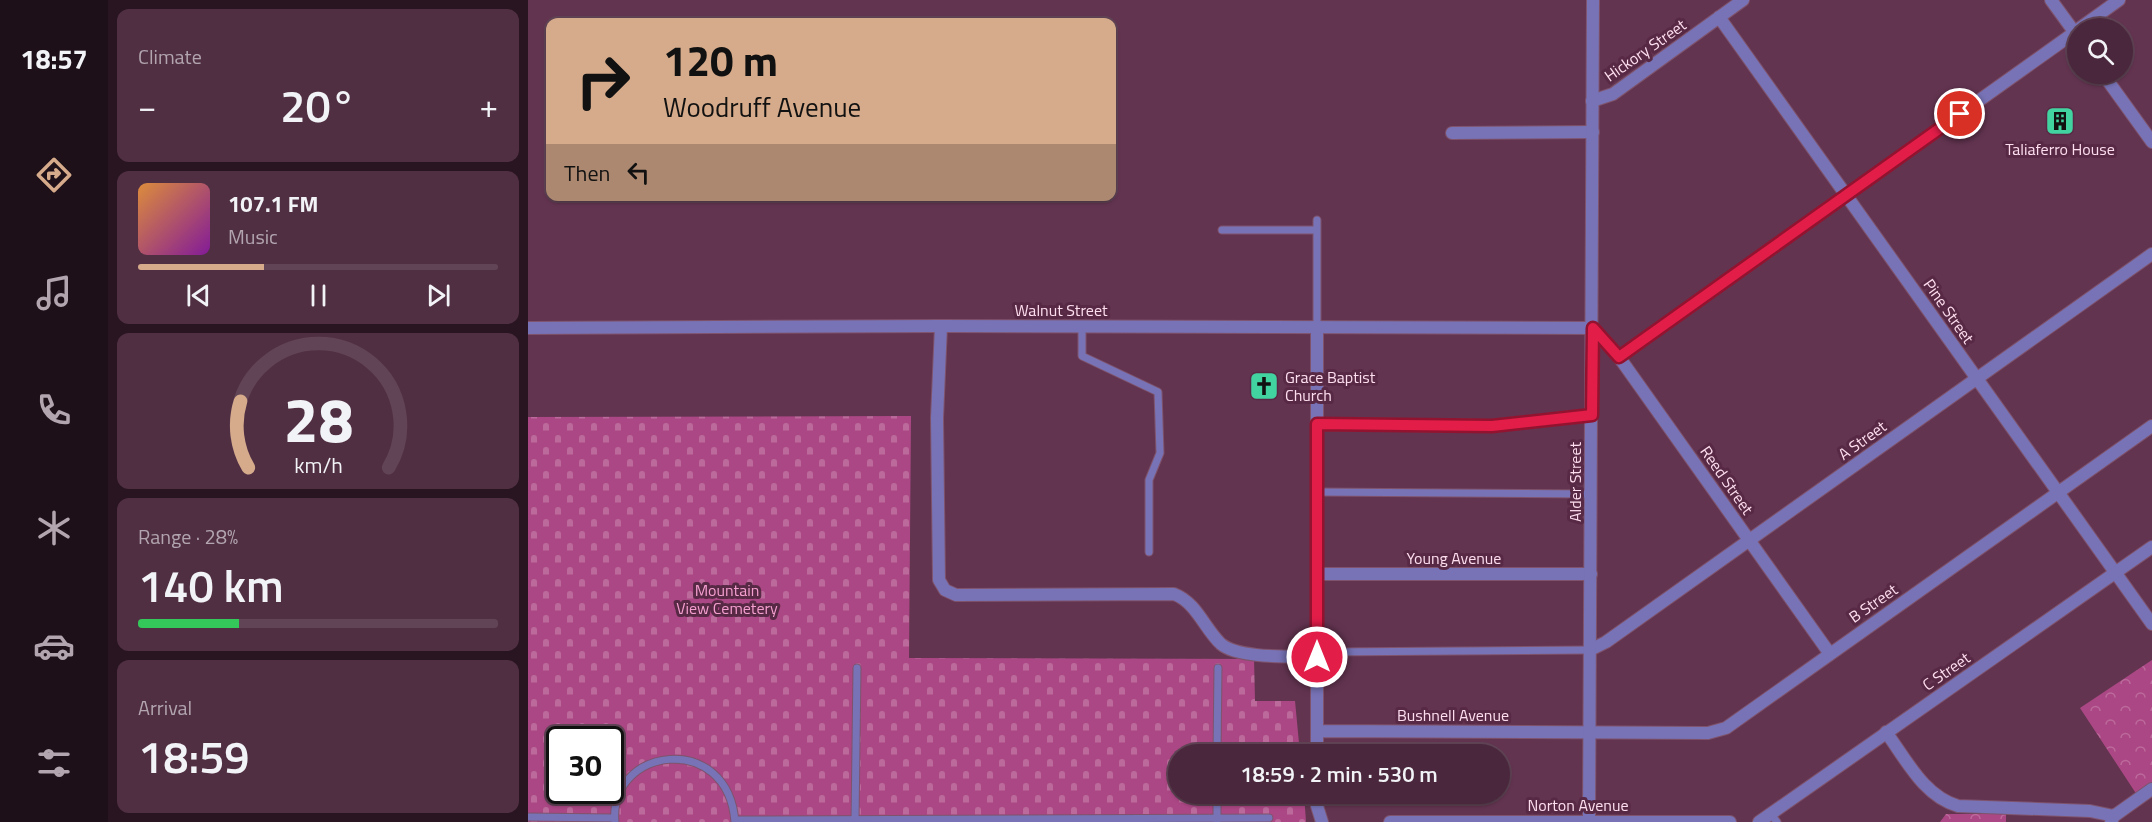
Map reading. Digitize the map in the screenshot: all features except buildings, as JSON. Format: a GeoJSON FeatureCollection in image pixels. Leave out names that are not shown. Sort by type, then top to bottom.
{"type":"FeatureCollection","features":[{"type":"Feature","properties":{"kind":"street","name":"Alder Street"},"geometry":{"type":"LineString","coordinates":[[1589,822],[1593,0]]}},
{"type":"Feature","properties":{"kind":"street","name":"Hickory Street"},"geometry":{"type":"LineString","coordinates":[[1592,101],[1613,94],[1743,0]]}},
{"type":"Feature","properties":{"kind":"street"},"geometry":{"type":"LineString","coordinates":[[2051,0],[2067,20]]}},
{"type":"Feature","properties":{"kind":"street"},"geometry":{"type":"LineString","coordinates":[[2096,18],[2120,0]]}},
{"type":"Feature","properties":{"kind":"street","name":"Pine Street"},"geometry":{"type":"LineString","coordinates":[[1719,17],[2152,624]]}},
{"type":"Feature","properties":{"kind":"street"},"geometry":{"type":"LineString","coordinates":[[1619,357],[2067,39]]}},
{"type":"Feature","properties":{"kind":"street"},"geometry":{"type":"LineString","coordinates":[[2110,84],[2152,142]]}},
{"type":"Feature","properties":{"kind":"street"},"geometry":{"type":"LineString","coordinates":[[1452,133],[1593,132]]}},
{"type":"Feature","properties":{"kind":"street","name":"A Street"},"geometry":{"type":"LineString","coordinates":[[1590,650],[1606,642],[1750,542],[2152,254]]}},
{"type":"Feature","properties":{"kind":"street"},"geometry":{"type":"LineString","coordinates":[[941,326],[938,464],[939,580],[945,590],[956,595],[1174,594],[1191,604],[1221,644],[1234,652],[1317,657]]}},
{"type":"Feature","properties":{"kind":"street","name":"Walnut Street"},"geometry":{"type":"LineString","coordinates":[[528,328],[941,326],[1593,328]]}},
{"type":"Feature","properties":{"kind":"street"},"geometry":{"type":"LineString","coordinates":[[1317,328],[1317,744]]}},
{"type":"Feature","properties":{"kind":"street","name":"Reed Street"},"geometry":{"type":"LineString","coordinates":[[1593,328],[1619,357],[1830,654]]}},
{"type":"Feature","properties":{"kind":"street"},"geometry":{"type":"LineString","coordinates":[[1317,424],[1492,426],[1592,415]]}},
{"type":"Feature","properties":{"kind":"street","name":"B Street"},"geometry":{"type":"LineString","coordinates":[[1590,732],[1708,733],[1726,728],[2152,426]]}},
{"type":"Feature","properties":{"kind":"street","name":"C Street"},"geometry":{"type":"LineString","coordinates":[[1759,822],[1774,818],[1886,732],[2152,547]]}},
{"type":"Feature","properties":{"kind":"street","name":"Young Avenue"},"geometry":{"type":"LineString","coordinates":[[1317,574],[1591,574]]}},
{"type":"Feature","properties":{"kind":"street","name":"Bushnell Avenue"},"geometry":{"type":"LineString","coordinates":[[1317,731],[1590,732]]}},
{"type":"Feature","properties":{"kind":"street"},"geometry":{"type":"LineString","coordinates":[[1886,732],[1932,794],[1942,802],[1958,807],[2090,811],[2113,819],[2152,789]]}},
{"type":"Feature","properties":{"kind":"street"},"geometry":{"type":"LineString","coordinates":[[1317,804],[1322,822]]}},
{"type":"Feature","properties":{"kind":"street","name":"Norton Avenue"},"geometry":{"type":"LineString","coordinates":[[1390,822],[1730,822]]}},
{"type":"Feature","properties":{"kind":"lane"},"geometry":{"type":"LineString","coordinates":[[1317,220],[1317,328]]}},
{"type":"Feature","properties":{"kind":"lane"},"geometry":{"type":"LineString","coordinates":[[1222,230],[1317,230]]}},
{"type":"Feature","properties":{"kind":"lane"},"geometry":{"type":"LineString","coordinates":[[1082,327],[1082,356],[1158,392],[1160,453],[1149,480],[1149,552]]}},
{"type":"Feature","properties":{"kind":"lane"},"geometry":{"type":"LineString","coordinates":[[1317,492],[1592,494]]}},
{"type":"Feature","properties":{"kind":"lane"},"geometry":{"type":"LineString","coordinates":[[1317,657],[1327,652],[1590,650]]}},
{"type":"Feature","properties":{"kind":"lane"},"geometry":{"type":"LineString","coordinates":[[855,821],[857,668]]}},
{"type":"Feature","properties":{"kind":"lane"},"geometry":{"type":"LineString","coordinates":[[1217,744],[1218,668]]}},
{"type":"Feature","properties":{"kind":"lane"},"geometry":{"type":"LineString","coordinates":[[528,817],[614,820],[617,799],[627,781],[642,768],[660,760],[680,758],[699,764],[716,775],[728,791],[735,821],[1269,818]]}},
{"type":"Feature","properties":{"kind":"lane"},"geometry":{"type":"LineString","coordinates":[[1217,804],[1217,820]]}},
{"type":"Feature","properties":{"kind":"green space","name":"Mountain View Cemetery"},"geometry":{"type":"Polygon","coordinates":[[[911,416],[909,658],[1254,659],[1255,701],[1295,701],[1299,744],[1168,744],[1168,804],[1305,804],[1306,822],[528,822],[528,417],[911,416]]]}},
{"type":"Feature","properties":{"kind":"green space"},"geometry":{"type":"Polygon","coordinates":[[[2152,660],[2152,789],[2139,798],[2080,708],[2152,660]]]}},
{"type":"Feature","properties":{"kind":"green space"},"geometry":{"type":"Polygon","coordinates":[[[1946,814],[2006,814],[2006,822],[1940,822],[1946,814]]]}},
{"type":"Feature","properties":{"kind":"place","name":"Taliaferro House"},"geometry":{"type":"Point","coordinates":[2060,121]}},
{"type":"Feature","properties":{"kind":"place","name":"Grace Baptist Church"},"geometry":{"type":"Point","coordinates":[1264,386]}},
{"type":"Feature","properties":{"kind":"route"},"geometry":{"type":"LineString","coordinates":[[1317,657],[1317,424],[1492,426],[1592,415],[1593,328],[1619,357],[1960,114]]}}]}
